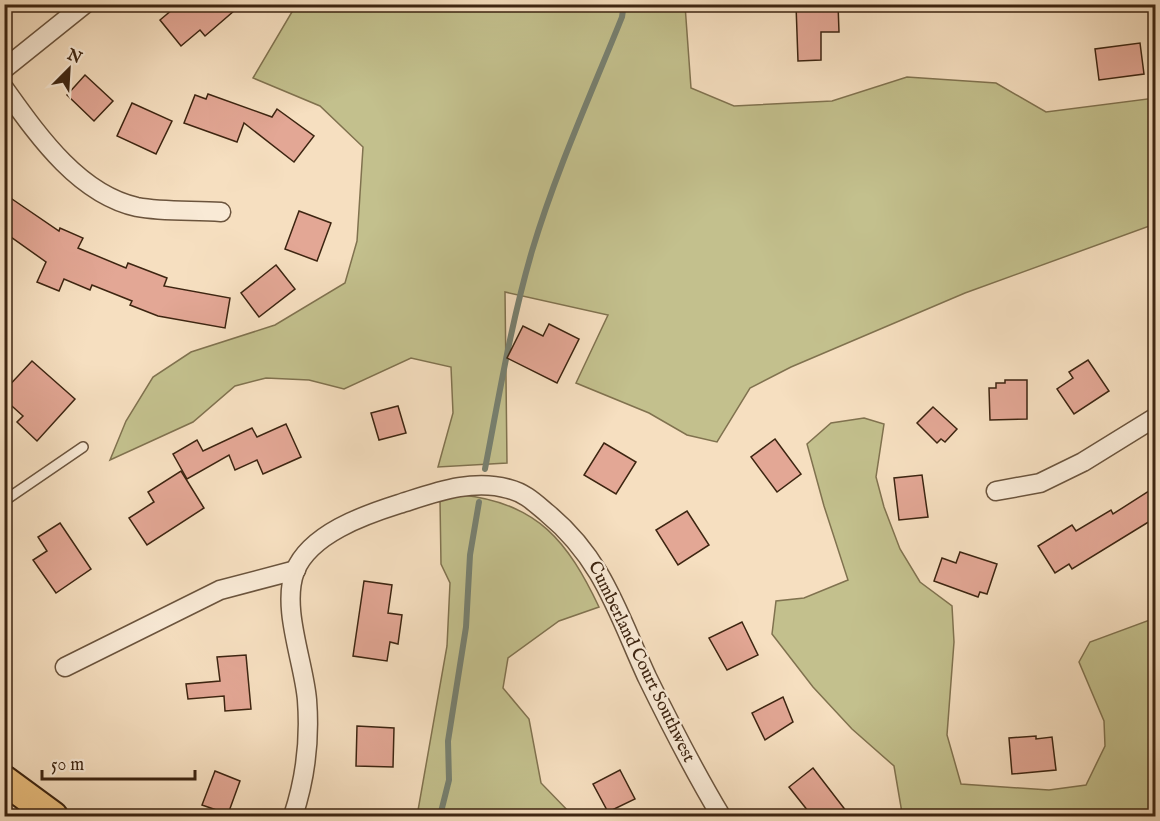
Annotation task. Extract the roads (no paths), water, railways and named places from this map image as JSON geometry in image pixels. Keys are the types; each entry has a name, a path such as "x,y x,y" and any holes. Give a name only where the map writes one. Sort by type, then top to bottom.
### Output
{"highway":[{"path":"4,780 53,816"}],"street":[{"path":"4,69 85,4"},
{"path":"4,88 34,130 78,175 104,195 137,207 221,212"},
{"path":"996,491 1040,483 1083,462 1155,417"},
{"name":"Cumberland Court Southwest","path":"296,570 307,552 328,536 385,508 452,487 479,485 508,488 528,496 570,531 589,555 612,594 647,677 694,770 721,816"},
{"path":"65,667 220,590 296,570 291,590 307,700 307,754 293,816"}],"lane":[{"path":"4,501 83,447"}],"waterway":[{"path":"485,469 500,387 532,251 563,162 622,17 624,4"},
{"path":"440,816 449,780 448,741 466,627 470,555 479,502"}]}
